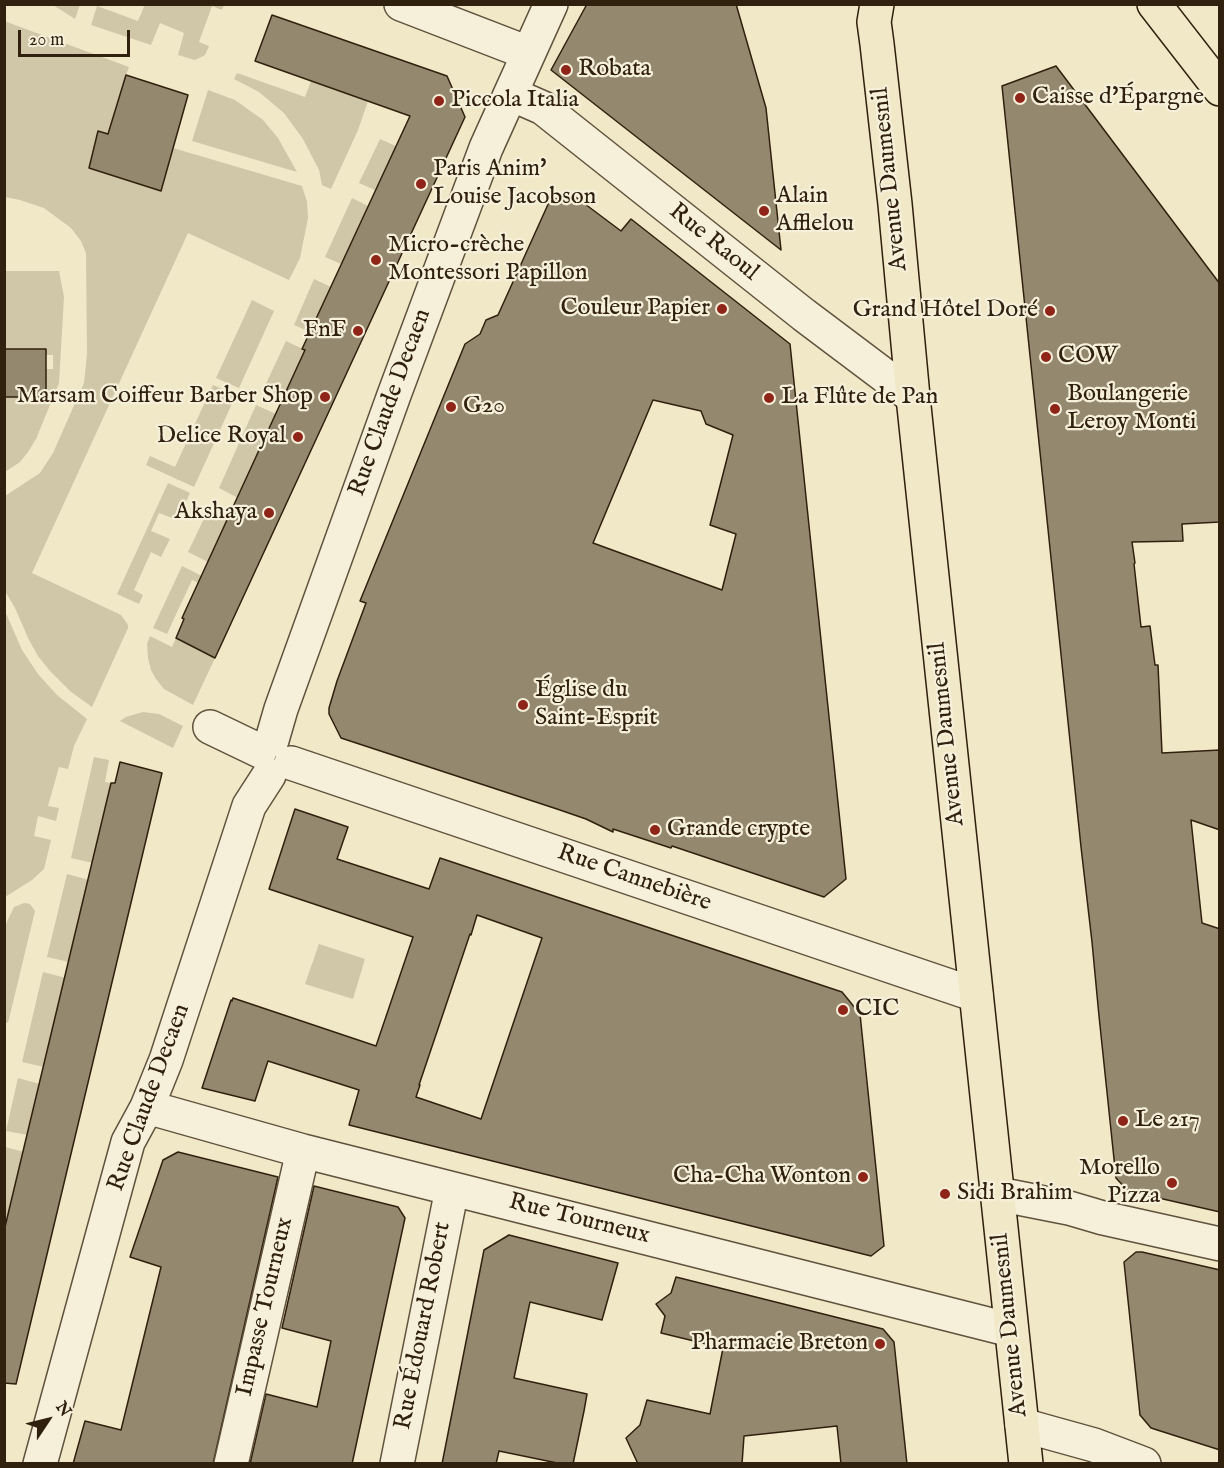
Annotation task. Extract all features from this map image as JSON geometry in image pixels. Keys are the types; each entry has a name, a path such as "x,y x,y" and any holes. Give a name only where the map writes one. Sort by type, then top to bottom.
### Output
{"main road":[{"name":"Avenue Daumesnil","path":"877,4 874,22 895,204 913,397 1026,1464"},
{"path":"1154,4 1220,89"}],"street":[{"path":"401,4 528,53"},
{"name":"Rue Claude Decaen","path":"40,1464 128,1142 147,1107 166,1060 249,806 273,757 281,709 394,395 486,148 551,4"},
{"name":"Rue Raoul","path":"511,94 543,108 804,315 913,397"},
{"name":"Rue Cannebière","path":"210,727 273,757 976,995"},
{"name":"Rue Tourneux","path":"147,1107 303,1151 1011,1330"},
{"name":"Impasse Tourneux","path":"231,1464 303,1151"},
{"name":"Rue Édouard Robert","path":"397,1464 452,1189"},
{"path":"998,1194 1069,1208 1103,1218 1220,1244"},
{"path":"1022,1425 1094,1445 1144,1464"}],"shaded area":[{"path":"145,4 224,5 222,10 212,6 199,42 209,46 205,55 195,60 178,55 184,33 160,23 151,45 91,25 97,6 138,21"},
{"path":"53,5 80,5 75,19"},
{"path":"4,21 129,67 126,75 125,139 98,131 89,168 161,191 173,148 302,186 307,202 308,218 300,258 289,280 188,233 32,573 121,615 128,625 92,707 70,691 38,656 5,591 5,496 40,473 53,453 84,383 87,354 86,253 81,241 71,228 44,208 5,197"},
{"path":"237,73 305,97 311,81 368,101 358,130 331,189 322,185 319,170 303,139 284,113 259,92 234,79"},
{"path":"208,90 235,100 263,120 278,138 297,172 192,141"},
{"path":"380,139 396,146 375,190 359,183"},
{"path":"352,198 368,206 341,264 325,257"},
{"path":"5,271 59,271 64,297 59,383 36,439 20,462 5,472 5,397 46,397 46,369 53,369 53,355 46,355 46,349 5,349"},
{"path":"314,279 331,287 310,332 294,325"},
{"path":"252,300 274,311 239,388 216,378"},
{"path":"286,341 305,350 283,399 263,390"},
{"path":"213,385 236,395 194,487 146,465 150,456 175,467"},
{"path":"256,405 276,414 238,498 219,488"},
{"path":"168,483 190,493 177,520 159,513 151,531 170,539 161,557 151,552 134,590 143,595 139,604 117,594"},
{"path":"211,504 230,513 208,562 188,552"},
{"path":"182,566 202,576 199,583 192,580 167,634 153,628"},
{"path":"5,611 22,650 38,674 57,695 87,719 74,746 68,769 59,767 48,806 59,808 56,821 38,816 34,836 51,840 44,869 32,880 5,897"},
{"path":"150,636 172,647 176,638 215,658 193,705 164,689 156,679 148,658 147,644"},
{"path":"143,712 159,714 183,726 173,748 120,721"},
{"path":"94,757 109,760 105,782 111,783 93,863 71,858"},
{"path":"67,874 89,880 69,962 47,957"},
{"path":"24,903 30,904 35,911 8,1023 4,1022 5,926 14,907"},
{"path":"319,944 365,959 353,999 305,984"},
{"path":"43,972 66,978 44,1067 22,1062"},
{"path":"18,1078 40,1084 28,1135 6,1131"},
{"path":"5,1147 24,1152 5,1231"}],"building":[{"path":"587,4 736,4 766,108 781,250 551,70"},
{"path":"272,15 447,76 465,117 215,658 176,638 184,619 182,618 305,350 302,349 410,116 255,61"},
{"path":"1056,66 1220,284 1220,522 1182,524 1183,541 1132,542 1141,627 1150,626 1155,665 1158,665 1162,753 1220,750 1220,830 1191,820 1202,923 1220,929 1220,1212 1128,1191 1116,1178 1002,86"},
{"path":"126,75 188,95 161,191 89,168 98,131 108,134"},
{"path":"573,195 621,231 631,219 790,344 846,879 824,897 672,846 671,848 613,829 613,832 586,819 341,738 329,714 337,681 366,603 360,601 465,344 480,334 486,320 498,315 550,200","holes":["653,400 701,411 706,424 733,435 710,525 736,534 722,590 593,543"]},
{"path":"4,349 46,349 46,397 4,397"},
{"path":"120,762 162,773 16,1384 4,1383 4,1231 111,783 115,783"},
{"path":"295,809 348,827 337,859 429,889 440,858 842,992 860,1014 884,1246 871,1256 349,1125 359,1090 268,1061 255,1101 202,1088 233,998 376,1046 413,937 269,889","holes":["477,915 542,938 481,1119 416,1097"]},
{"path":"178,1152 278,1177 213,1464 73,1464 85,1421 121,1430 161,1267 130,1257 163,1160"},
{"path":"314,1186 398,1207 405,1218 352,1464 250,1464 266,1394 317,1407 331,1341 282,1328"},
{"path":"509,1235 618,1263 602,1320 530,1302 514,1378 587,1394 573,1464 562,1464 499,1451 496,1464 442,1464 484,1250"},
{"path":"1136,1252 1220,1270 1220,1450 1151,1428 1140,1415 1124,1262"},
{"path":"676,1277 883,1329 894,1342 907,1464 841,1464 837,1426 744,1436 742,1464 638,1464 626,1438 640,1425 647,1400 710,1414 723,1348 661,1333 665,1316 656,1304 671,1293"}],"place":[{"name":"Robata","path":"566,70"},
{"name":"Caisse d'Épargne","path":"1020,98"},
{"name":"Piccola Italia","path":"439,101"},
{"name":"Paris Anim' Louise Jacobson","path":"421,184"},
{"name":"Alain Afflelou","path":"764,211"},
{"name":"Micro-crèche Montessori Papillon","path":"376,260"},
{"name":"Couleur Papier","path":"722,309"},
{"name":"Grand Hôtel Doré","path":"1050,311"},
{"name":"FnF","path":"358,331"},
{"name":"COW","path":"1046,357"},
{"name":"Marsam Coiffeur Barber Shop","path":"325,397"},
{"name":"La Flûte de Pan","path":"769,398"},
{"name":"G20","path":"451,407"},
{"name":"Boulangerie Leroy Monti","path":"1055,409"},
{"name":"Delice Royal","path":"298,437"},
{"name":"Akshaya","path":"269,513"},
{"name":"Église du Saint-Esprit","path":"523,705"},
{"name":"Grande crypte","path":"655,830"},
{"name":"CIC","path":"843,1010"},
{"name":"Le 217","path":"1123,1121"},
{"name":"Cha-Cha Wonton","path":"863,1177"},
{"name":"Morello Pizza","path":"1172,1183"},
{"name":"Sidi Brahim","path":"945,1194"},
{"name":"Pharmacie Breton","path":"880,1344"}]}
